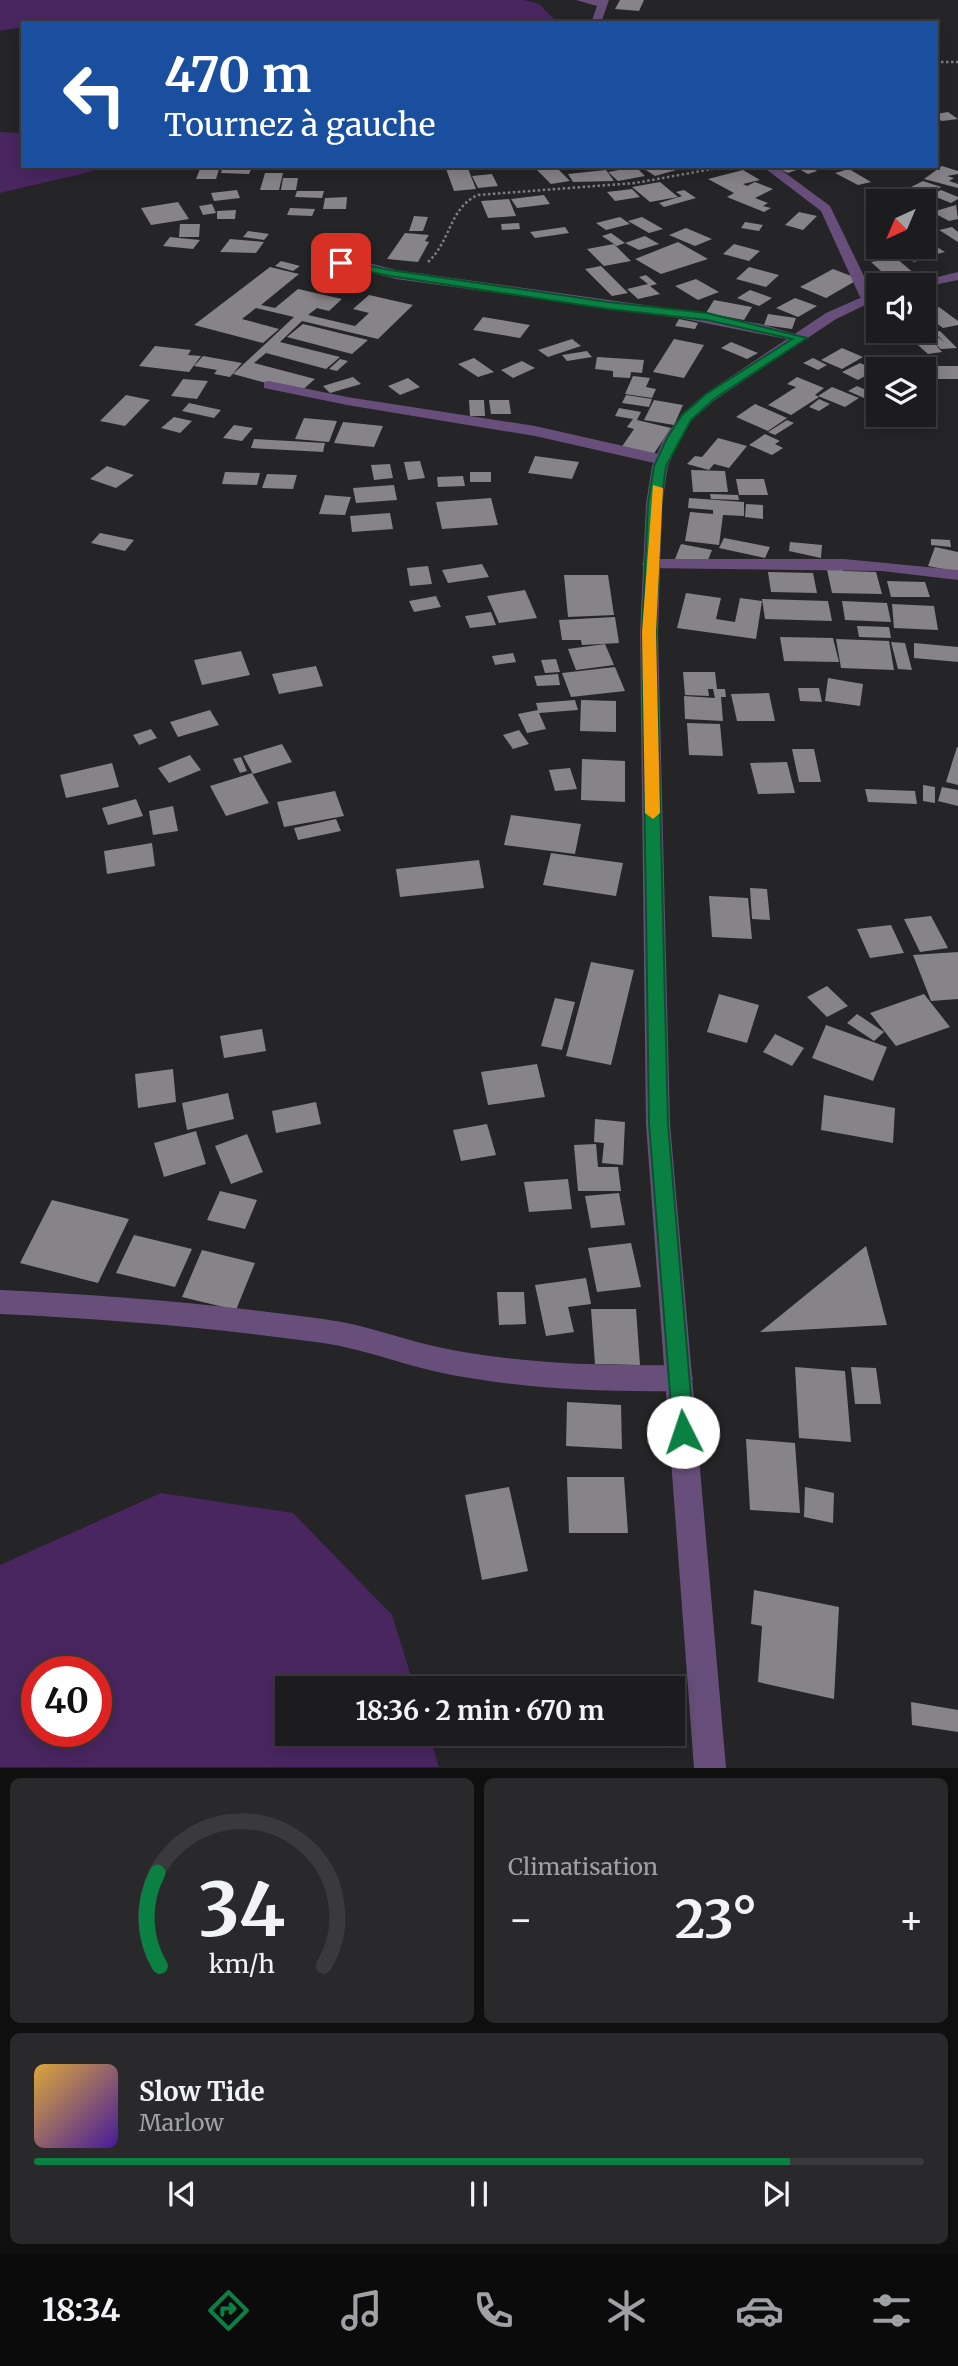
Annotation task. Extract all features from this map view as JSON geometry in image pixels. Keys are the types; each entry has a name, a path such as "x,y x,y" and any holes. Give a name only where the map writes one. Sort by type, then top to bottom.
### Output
{"street":[{"path":"582,0 603,2 597,21"},
{"path":"771,168 826,209 866,283"},
{"path":"319,254 341,263 409,276 707,316 801,338"},
{"path":"936,280 958,276"},
{"path":"710,1768 659,1124 649,645 654,504 663,460 687,417 710,397 831,316 866,299"},
{"path":"269,385 347,401 536,431 663,460"},
{"path":"651,564 715,567 858,563 958,575"},
{"path":"0,1302 110,1307 326,1331 449,1362 530,1375 592,1379 679,1378"}],"path":[{"path":"938,62 958,62"},
{"path":"409,276 414,277 448,238 455,211 464,200 478,195 656,183 720,168"}],"shaded area":[{"path":"0,0 524,0 539,4 555,20 114,19 21,21 21,27 0,31"},
{"path":"0,132 21,133 21,168 97,168 89,172 0,193"},
{"path":"161,1493 293,1513 392,1615 411,1676 275,1676 275,1746 433,1746 439,1767 0,1767 0,1565"}],"building":[{"path":"620,0 644,0 639,11 615,9"},
{"path":"948,112 958,119 942,121 938,119 938,114"},
{"path":"942,166 958,171 958,174 947,176 954,178 949,181 958,184 958,188 924,179"},
{"path":"222,168 252,168 249,174 221,173"},
{"path":"446,168 468,168 476,189 454,191"},
{"path":"535,168 557,168 570,181 551,184"},
{"path":"637,168 645,176 618,181 608,172"},
{"path":"643,168 683,168 655,176"},
{"path":"778,168 811,168 817,171 808,174 799,169 788,173"},
{"path":"200,169 219,169 216,179 196,179"},
{"path":"849,169 871,182 858,185 835,173"},
{"path":"606,170 614,181 573,182 568,174"},
{"path":"743,170 760,180 743,184 747,186 755,182 773,189 755,198 768,203 763,206 771,208 764,212 727,197 734,193 708,179"},
{"path":"265,173 283,173 279,190 260,190"},
{"path":"492,174 498,186 478,188 472,176"},
{"path":"283,178 298,178 296,190 281,190"},
{"path":"923,181 941,187 936,190 909,188"},
{"path":"660,182 678,197 650,202 632,187"},
{"path":"632,189 640,197 615,201 607,192"},
{"path":"237,190 240,198 214,201 211,193"},
{"path":"684,190 696,198 664,207 659,203 682,196 676,192"},
{"path":"941,190 958,199 951,203 936,197 936,192"},
{"path":"297,191 324,191 322,198 295,197"},
{"path":"544,195 550,204 517,208 511,199"},
{"path":"347,197 346,209 323,209 325,198"},
{"path":"509,199 516,216 488,218 481,201"},
{"path":"178,202 189,219 151,225 141,208"},
{"path":"212,204 216,213 203,215 199,206"},
{"path":"956,205 958,219 949,221 936,214 936,211"},
{"path":"290,208 315,209 312,216 287,215"},
{"path":"236,210 235,219 217,219 217,211"},
{"path":"799,212 817,216 803,230 785,225"},
{"path":"414,216 428,217 423,231 409,231"},
{"path":"620,217 630,224 606,230 596,223"},
{"path":"642,217 663,229 649,233 628,221"},
{"path":"745,222 763,225 759,231 741,228"},
{"path":"519,223 520,229 502,230 501,224"},
{"path":"180,224 200,224 199,237 179,237"},
{"path":"565,227 569,233 535,238 530,232"},
{"path":"952,227 958,232 958,242 939,230"},
{"path":"686,228 712,239 695,246 669,235"},
{"path":"248,231 269,234 264,240 243,237"},
{"path":"405,233 429,235 425,241 429,242 418,262 387,259"},
{"path":"611,233 625,243 617,246 602,236"},
{"path":"645,236 659,244 639,250 625,243"},
{"path":"170,237 200,240 193,249 163,246"},
{"path":"230,239 264,242 256,253 220,252"},
{"path":"678,242 708,259 661,274 635,259"},
{"path":"614,244 631,261 604,266 587,249"},
{"path":"734,244 760,251 749,261 723,254"},
{"path":"936,246 945,252 937,254"},
{"path":"897,259 914,273 883,273 871,262"},
{"path":"281,261 300,266 293,271 275,266"},
{"path":"601,266 628,293 612,296 585,269"},
{"path":"270,267 299,274 261,305 275,308 298,289 342,299 329,311 317,308 308,315 355,326 369,313 353,309 369,295 413,305 378,339 302,321 280,342 340,357 326,369 266,353 254,363 315,379 300,392 233,374 294,317 256,308 242,319 279,329 263,343 194,325"},
{"path":"749,267 779,275 766,287 736,279"},
{"path":"833,269 859,279 826,298 800,287"},
{"path":"646,275 657,284 650,286 660,294 638,299 627,289 648,284 639,277"},
{"path":"696,279 719,292 698,300 675,286"},
{"path":"750,290 772,298 759,306 737,298"},
{"path":"795,298 817,306 798,317 776,308"},
{"path":"714,300 752,307 744,320 706,313"},
{"path":"939,307 958,321 958,325 943,328 936,323 936,308"},
{"path":"768,314 796,318 792,329 764,325"},
{"path":"483,317 530,325 520,338 473,330"},
{"path":"679,319 698,323 695,329 675,326"},
{"path":"303,324 368,340 352,354 287,337"},
{"path":"940,331 957,348 941,349 935,344 942,352 928,354 916,343 936,343 936,336 945,343 936,332"},
{"path":"572,339 581,346 548,357 538,350"},
{"path":"674,339 704,345 684,378 653,372"},
{"path":"731,342 758,353 747,359 721,348"},
{"path":"155,346 191,350 188,355 201,356 189,372 139,366"},
{"path":"842,348 863,357 842,369 821,360"},
{"path":"587,351 592,357 567,361 562,355"},
{"path":"203,356 242,363 230,377 214,374 217,370 194,366"},
{"path":"597,357 644,360 642,373 631,372 630,378 613,377 613,371 595,369"},
{"path":"474,358 494,372 478,377 458,364"},
{"path":"813,358 827,365 818,370 803,363"},
{"path":"340,359 348,361 337,371 329,369"},
{"path":"522,361 535,368 513,378 501,370"},
{"path":"860,363 866,366 866,376 858,380 842,372"},
{"path":"936,366 958,366 958,379 936,379"},
{"path":"633,376 650,378 646,387 656,389 652,398 625,394"},
{"path":"353,377 361,384 330,393 323,386"},
{"path":"797,377 824,388 815,395 819,397 791,415 768,405 796,387 787,384"},
{"path":"408,378 420,387 400,395 388,386"},
{"path":"183,379 208,381 197,399 171,396"},
{"path":"857,386 866,390 866,397 864,398 848,391"},
{"path":"832,387 859,398 845,407 818,396"},
{"path":"126,395 150,400 125,426 100,421"},
{"path":"626,395 652,399 649,407 622,403"},
{"path":"819,399 830,404 819,411 809,407"},
{"path":"469,400 484,400 485,416 470,416"},
{"path":"489,400 509,400 511,414 491,414"},
{"path":"654,400 683,405 674,425 644,420"},
{"path":"189,403 221,410 214,418 182,411"},
{"path":"755,404 787,418 768,431 736,417"},
{"path":"619,408 641,412 637,420 671,428 653,455 621,448 634,429 627,427 633,419 615,416"},
{"path":"174,417 192,421 180,433 161,428"},
{"path":"304,418 337,421 329,442 295,439"},
{"path":"787,420 794,423 775,435 768,432"},
{"path":"343,422 383,426 374,447 334,443"},
{"path":"234,425 253,428 242,441 223,438"},
{"path":"765,434 780,441 775,444 783,448 772,455 749,445"},
{"path":"718,438 747,446 729,468 714,464 709,470 687,464 695,456 702,457"},
{"path":"254,439 325,443 323,452 251,448"},
{"path":"535,456 579,462 572,479 528,473"},
{"path":"420,461 425,478 408,480 404,462"},
{"path":"390,464 393,478 374,480 371,465"},
{"path":"107,466 134,475 116,488 90,479"},
{"path":"691,470 725,471 728,492 693,492"},
{"path":"225,472 260,473 257,485 222,484"},
{"path":"470,472 491,472 491,482 470,482"},
{"path":"267,474 297,475 293,489 262,488"},
{"path":"463,476 465,486 438,487 437,477"},
{"path":"736,479 764,479 768,495 739,495"},
{"path":"394,485 397,500 356,503 353,488"},
{"path":"710,494 738,495 739,500 711,499"},
{"path":"325,495 351,497 345,515 319,514"},
{"path":"491,498 498,525 442,529 436,502"},
{"path":"689,498 744,502 744,516 723,515 719,545 685,541 690,512 713,514 713,510 688,508"},
{"path":"746,504 763,505 763,519 745,517"},
{"path":"390,513 393,529 352,532 350,516"},
{"path":"100,533 134,540 125,551 91,543"},
{"path":"724,538 770,547 765,558 719,548"},
{"path":"931,539 950,540 951,547 931,545"},
{"path":"790,542 822,545 821,558 789,551"},
{"path":"681,544 712,550 706,565 675,559"},
{"path":"935,547 958,552 958,572 928,566"},
{"path":"482,564 489,577 448,583 442,570"},
{"path":"826,565 842,565 843,571 876,572 882,594 832,593"},
{"path":"428,566 432,584 410,586 407,568"},
{"path":"768,572 813,573 817,593 771,592"},
{"path":"564,575 608,575 614,615 568,617"},
{"path":"887,581 925,582 930,597 891,597"},
{"path":"525,590 537,618 499,623 487,596"},
{"path":"686,593 721,598 716,619 735,622 740,598 762,601 756,639 677,628"},
{"path":"436,596 441,607 414,612 409,601"},
{"path":"762,599 828,601 832,621 765,619"},
{"path":"842,601 887,603 891,622 845,620"},
{"path":"892,604 934,606 938,630 894,628"},
{"path":"491,612 496,625 470,628 465,616"},
{"path":"615,617 619,643 582,645 581,640 562,640 559,620"},
{"path":"857,626 889,627 891,638 859,637"},
{"path":"780,637 833,638 839,662 784,661"},
{"path":"836,639 889,641 894,670 841,668"},
{"path":"891,642 905,643 912,670 898,669"},
{"path":"914,643 958,647 958,662 914,658"},
{"path":"605,644 614,665 576,670 568,649"},
{"path":"241,651 250,675 202,685 194,660"},
{"path":"513,653 516,662 495,665 492,656"},
{"path":"556,659 560,672 545,673 541,660"},
{"path":"316,666 323,686 279,694 272,674"},
{"path":"615,667 625,691 571,697 562,673"},
{"path":"683,672 715,672 717,689 725,689 726,697 721,697 723,721 685,719 684,696 715,698 713,689 708,689 709,696 685,695"},
{"path":"558,674 560,685 537,686 534,676"},
{"path":"828,678 863,684 860,706 825,701"},
{"path":"798,688 819,688 822,702 800,701"},
{"path":"769,693 775,721 737,721 731,694"},
{"path":"575,700 578,710 539,713 546,729 527,733 518,714 538,710 536,703"},
{"path":"581,700 616,701 616,732 580,731"},
{"path":"210,710 219,725 178,737 170,722"},
{"path":"687,723 720,724 723,756 689,755"},
{"path":"151,729 157,738 139,745 133,735"},
{"path":"519,730 529,744 513,749 503,735"},
{"path":"282,744 292,762 253,774 243,756"},
{"path":"958,747 958,785 946,782"},
{"path":"792,749 814,749 821,782 799,782"},
{"path":"190,755 201,770 169,783 158,768"},
{"path":"241,757 247,771 240,773 233,759"},
{"path":"582,759 625,761 625,802 581,800"},
{"path":"787,762 795,793 758,794 750,763"},
{"path":"112,763 119,787 66,798 60,775"},
{"path":"570,768 577,789 555,791 549,770"},
{"path":"252,773 269,803 226,816 210,786"},
{"path":"923,785 935,787 935,803 923,801"},
{"path":"942,787 958,790 958,806 938,801"},
{"path":"865,789 915,791 917,804 868,802"},
{"path":"335,791 344,816 284,827 277,802"},
{"path":"136,799 143,816 108,825 102,808"},
{"path":"173,806 178,831 153,835 149,811"},
{"path":"511,815 581,824 575,854 504,845"},
{"path":"336,819 341,831 298,840 294,828"},
{"path":"152,843 155,866 107,874 104,851"},
{"path":"551,853 623,863 616,896 543,885"},
{"path":"479,860 484,888 400,897 396,869"},
{"path":"750,888 767,889 770,920 752,919"},
{"path":"709,896 748,898 752,939 712,937"},
{"path":"931,916 948,948 920,952 904,919"},
{"path":"891,925 904,953 870,958 857,929"},
{"path":"958,952 958,999 931,1001 913,955"},
{"path":"591,962 634,970 611,1065 566,1056"},
{"path":"827,986 848,1006 827,1017 807,997"},
{"path":"719,994 759,1005 747,1043 707,1032"},
{"path":"924,994 950,1027 896,1046 870,1013"},
{"path":"555,998 575,1002 562,1050 541,1046"},
{"path":"857,1014 884,1032 874,1041 847,1023"},
{"path":"826,1025 887,1047 873,1081 812,1058"},
{"path":"262,1029 266,1051 224,1058 220,1036"},
{"path":"775,1034 804,1048 792,1066 763,1052"},
{"path":"537,1064 545,1097 488,1105 481,1072"},
{"path":"173,1069 176,1102 138,1108 135,1074"},
{"path":"228,1093 234,1119 187,1130 182,1103"},
{"path":"824,1095 895,1108 893,1143 821,1130"},
{"path":"316,1102 321,1124 276,1133 272,1111"},
{"path":"595,1119 625,1122 623,1165 602,1163 604,1143 594,1142"},
{"path":"487,1124 496,1155 461,1161 453,1130"},
{"path":"196,1131 206,1164 164,1177 154,1143"},
{"path":"247,1134 263,1172 231,1184 215,1146"},
{"path":"596,1144 598,1167 618,1167 621,1191 578,1191 574,1145"},
{"path":"568,1179 572,1209 529,1212 524,1182"},
{"path":"220,1191 257,1200 245,1229 207,1220"},
{"path":"619,1193 625,1225 591,1228 585,1196"},
{"path":"52,1200 129,1219 98,1283 20,1263"},
{"path":"134,1235 192,1249 175,1287 116,1273"},
{"path":"631,1243 641,1287 597,1292 588,1248"},
{"path":"866,1246 887,1325 760,1332"},
{"path":"202,1250 255,1263 236,1310 182,1297"},
{"path":"586,1278 591,1304 568,1307 574,1332 546,1336 535,1285"},
{"path":"497,1292 524,1292 526,1324 499,1325"},
{"path":"591,1309 636,1309 640,1365 595,1364"},
{"path":"795,1367 845,1371 851,1442 799,1438"},
{"path":"851,1367 876,1368 881,1404 855,1404"},
{"path":"567,1402 621,1405 622,1449 566,1446"},
{"path":"746,1439 795,1443 800,1513 750,1510"},
{"path":"567,1477 624,1477 628,1533 569,1533"},
{"path":"509,1487 528,1571 482,1580 465,1495"},
{"path":"805,1487 834,1493 833,1523 804,1517"},
{"path":"754,1590 839,1607 834,1699 758,1682 762,1626 751,1624"},
{"path":"911,1702 958,1710 958,1732 912,1725"}],"slow traffic":[{"path":"653,813 649,632 654,504 657,488"}],"route":[{"path":"341,263 608,306 707,316 801,338 710,397 687,417 673,438 660,466 654,504 649,632 659,1124 683,1432"}]}
